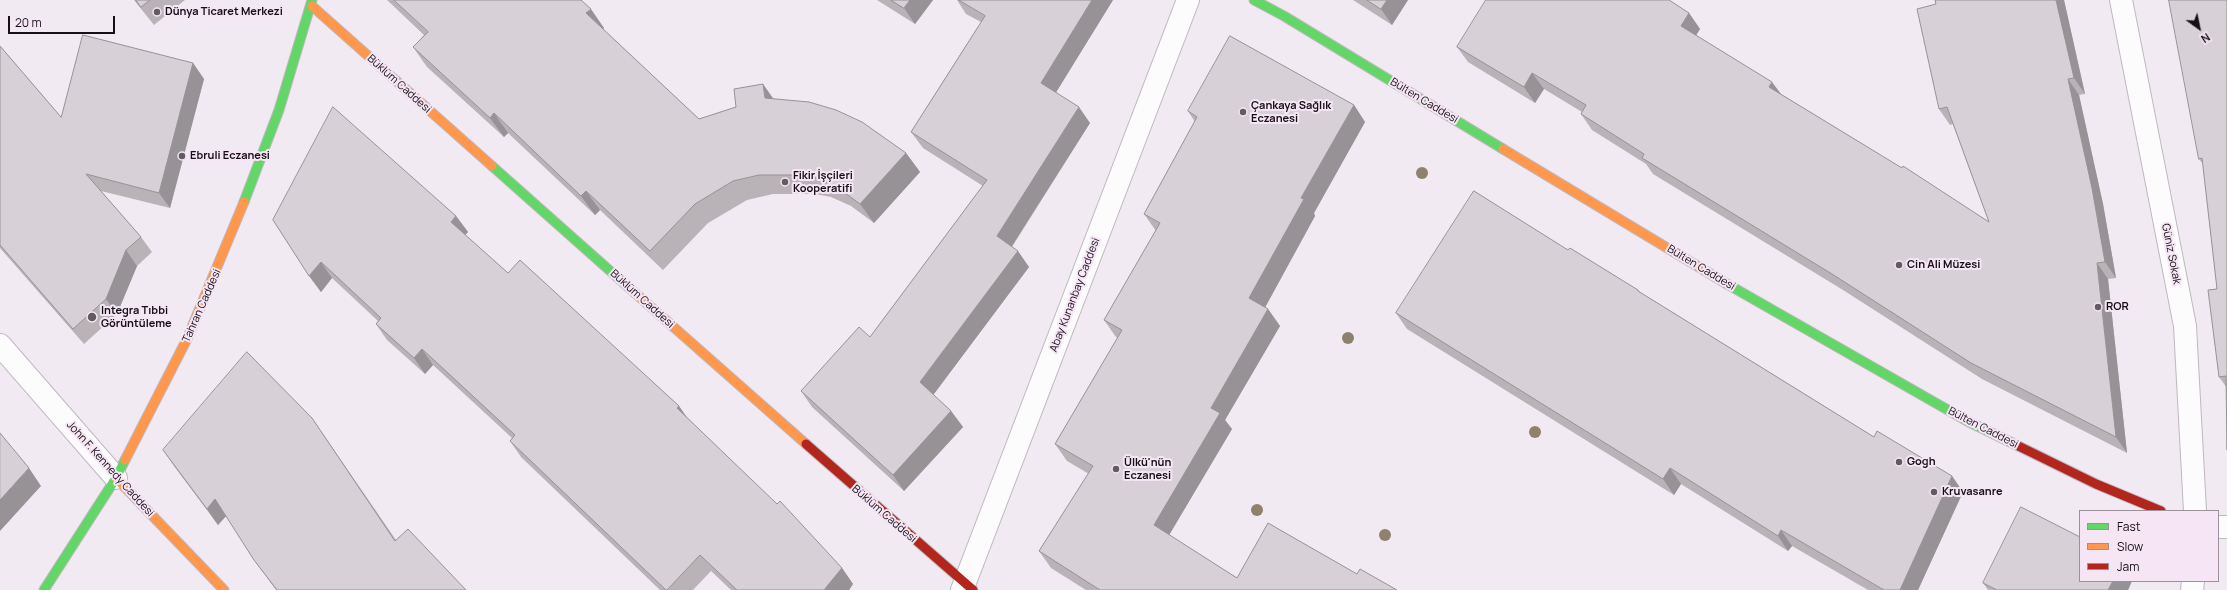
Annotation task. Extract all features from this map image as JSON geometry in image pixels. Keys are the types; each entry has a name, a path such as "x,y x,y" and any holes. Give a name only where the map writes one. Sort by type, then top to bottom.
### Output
{"street":[{"name":"Abay Kunanbay Caddesi","path":"967,588 1188,0"},
{"name":"Bülten Caddesi","path":"1254,0 1284,16 1740,292 1916,393 1969,422 2096,484 2159,510"},
{"name":"Güniz Sokak","path":"2121,0 2185,326 2195,510"},
{"name":"Büklüm Caddesi","path":"312,3 967,588"},
{"name":"Tahran Caddesi","path":"44,590 116,478 187,339 231,238 279,110 312,3"},
{"name":"John F. Kennedy Caddesi","path":"0,345 116,478 224,590"}],"building":[{"path":"136,0 150,0 141,7"},
{"path":"394,0 581,0 591,9 586,13 699,119 736,107 734,89 763,84 765,98 809,102 836,110 862,122 906,153 860,204 837,187 817,178 802,175 759,175 733,181 695,204 650,251 586,191 581,196 494,113 490,118 413,47 428,32"},
{"path":"891,0 910,0 904,8"},
{"path":"959,0 1092,0 1041,83 1079,107 997,236 1018,251 920,382 951,411 893,475 801,391 859,327 870,337 987,180 911,132 985,16"},
{"path":"1367,0 1387,0 1381,9"},
{"path":"1486,0 1669,0 1689,13 1681,26 1772,82 1769,87 1902,168 1903,166 1989,222 1947,107 1939,109 1917,9 1936,4 1935,0 2056,0 2074,78 2068,79 2092,188 2105,262 2097,263 2116,437 1971,363 1832,274 1642,158 1644,154 1581,114 1586,105 1532,73 1524,87 1457,47"},
{"path":"2169,0 2227,0 2227,450 2226,376 2219,377 2208,290 2217,289 2202,158 2199,159"},
{"path":"83,35 193,63 159,193 86,174 141,237 126,250 106,299 73,329 0,245 0,46 61,117"},
{"path":"1230,36 1354,105 1301,198 1304,199 1249,298 1268,309 1211,408 1220,413 1154,525 1237,578 1268,523 1357,574 1360,569 1397,590 1100,590 1039,551 1093,466 1055,444 1122,330 1104,320 1160,223 1144,214 1197,117 1188,111"},
{"path":"333,107 456,216 451,222 508,273 520,260 679,406 677,408 777,504 780,501 842,568 824,590 737,590 700,555 666,590 510,441 515,435 422,349 414,358 376,324 381,318 321,262 309,276 273,220"},
{"path":"1474,191 1568,250 1570,248 1874,437 1877,431 1952,476 1900,590 1884,590 1781,530 1778,536 1670,468 1663,479 1396,313"},
{"path":"247,352 312,418 395,541 408,529 466,590 277,590 254,560 215,499 207,509 163,450"},
{"path":"0,433 29,468 0,500"},
{"path":"2021,507 2079,536 2079,582 2112,582 2108,590 1997,590 1983,583"}],"traffic: fast":[{"path":"244,202 279,110 312,0"},
{"path":"1254,0 1284,16 1503,149"},
{"path":"492,166 635,293"},
{"path":"1727,284 1969,422 2000,437"},
{"path":"44,590 116,478 125,460"}],"traffic: slow":[{"path":"312,6 492,166"},
{"path":"1503,149 1727,284"},
{"path":"125,460 187,339 244,202"},
{"path":"635,293 806,444"},
{"path":"116,478 224,590"}],"traffic: jam":[{"path":"2000,437 2096,484 2159,510"},
{"path":"806,444 973,590"}],"place":[{"name":"Dünya Ticaret Merkezi","path":"157,12"},
{"name":"Çankaya Sağlık Eczanesi","path":"1243,112"},
{"name":"Ebruli Eczanesi","path":"182,156"},
{"name":"Fikir İşçileri Kooperatifi","path":"785,182"},
{"name":"Cin Ali Müzesi","path":"1899,265"},
{"name":"ROR","path":"2098,307"},
{"name":"Integra Tıbbi Görüntüleme","path":"92,317"},
{"name":"Gogh","path":"1899,462"},
{"name":"Ülkü'nün Eczanesi","path":"1116,469"},
{"name":"Kruvasanre","path":"1934,492"}]}
